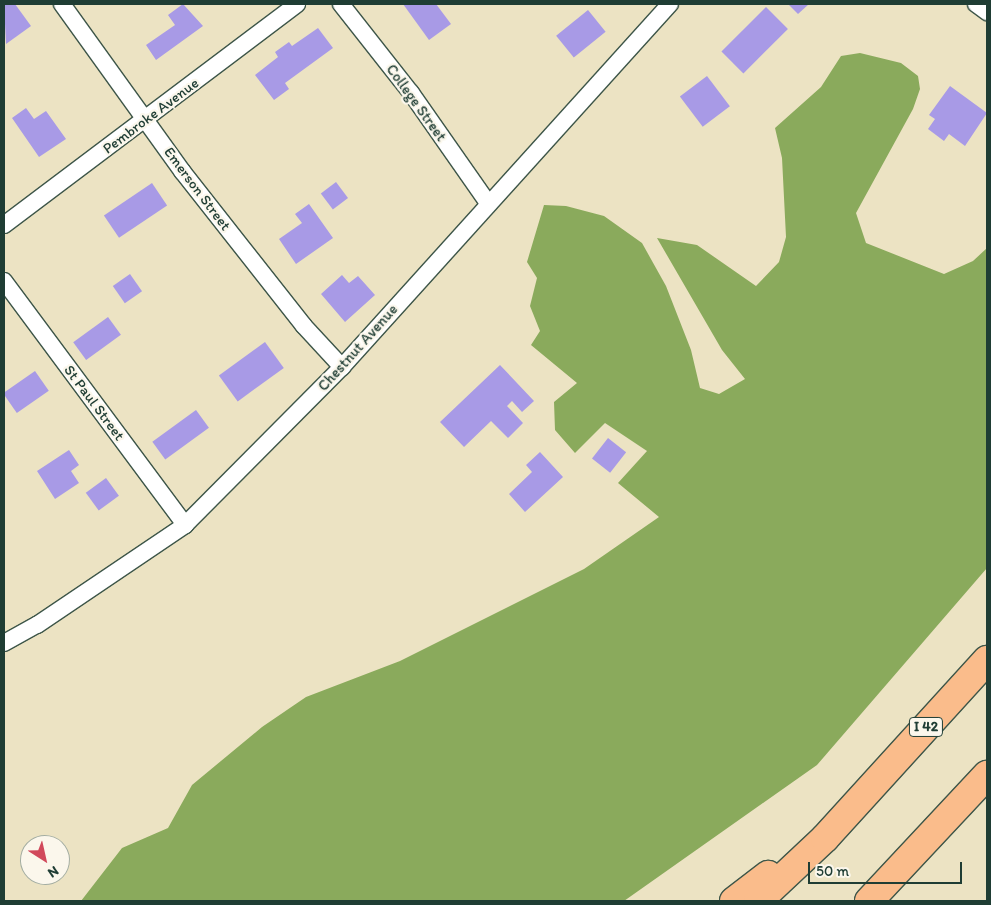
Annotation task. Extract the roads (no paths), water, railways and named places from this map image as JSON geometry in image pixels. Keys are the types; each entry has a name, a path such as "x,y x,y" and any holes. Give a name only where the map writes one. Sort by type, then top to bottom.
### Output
{"highway":[{"name":"I 42","path":"758,901 825,838 987,660"},
{"path":"869,901 987,775"},
{"path":"734,901 865,794"}],"street":[{"name":"Emerson Street","path":"62,4 145,120 304,326 342,367"},
{"name":"Pembroke Avenue","path":"4,225 296,4"},
{"name":"College Street","path":"341,4 411,93 488,203"},
{"name":"Chestnut Avenue","path":"4,643 37,625 185,525 342,367 488,203 670,4"},
{"path":"976,4 987,12"},
{"name":"St Paul Street","path":"4,281 185,525"}]}
